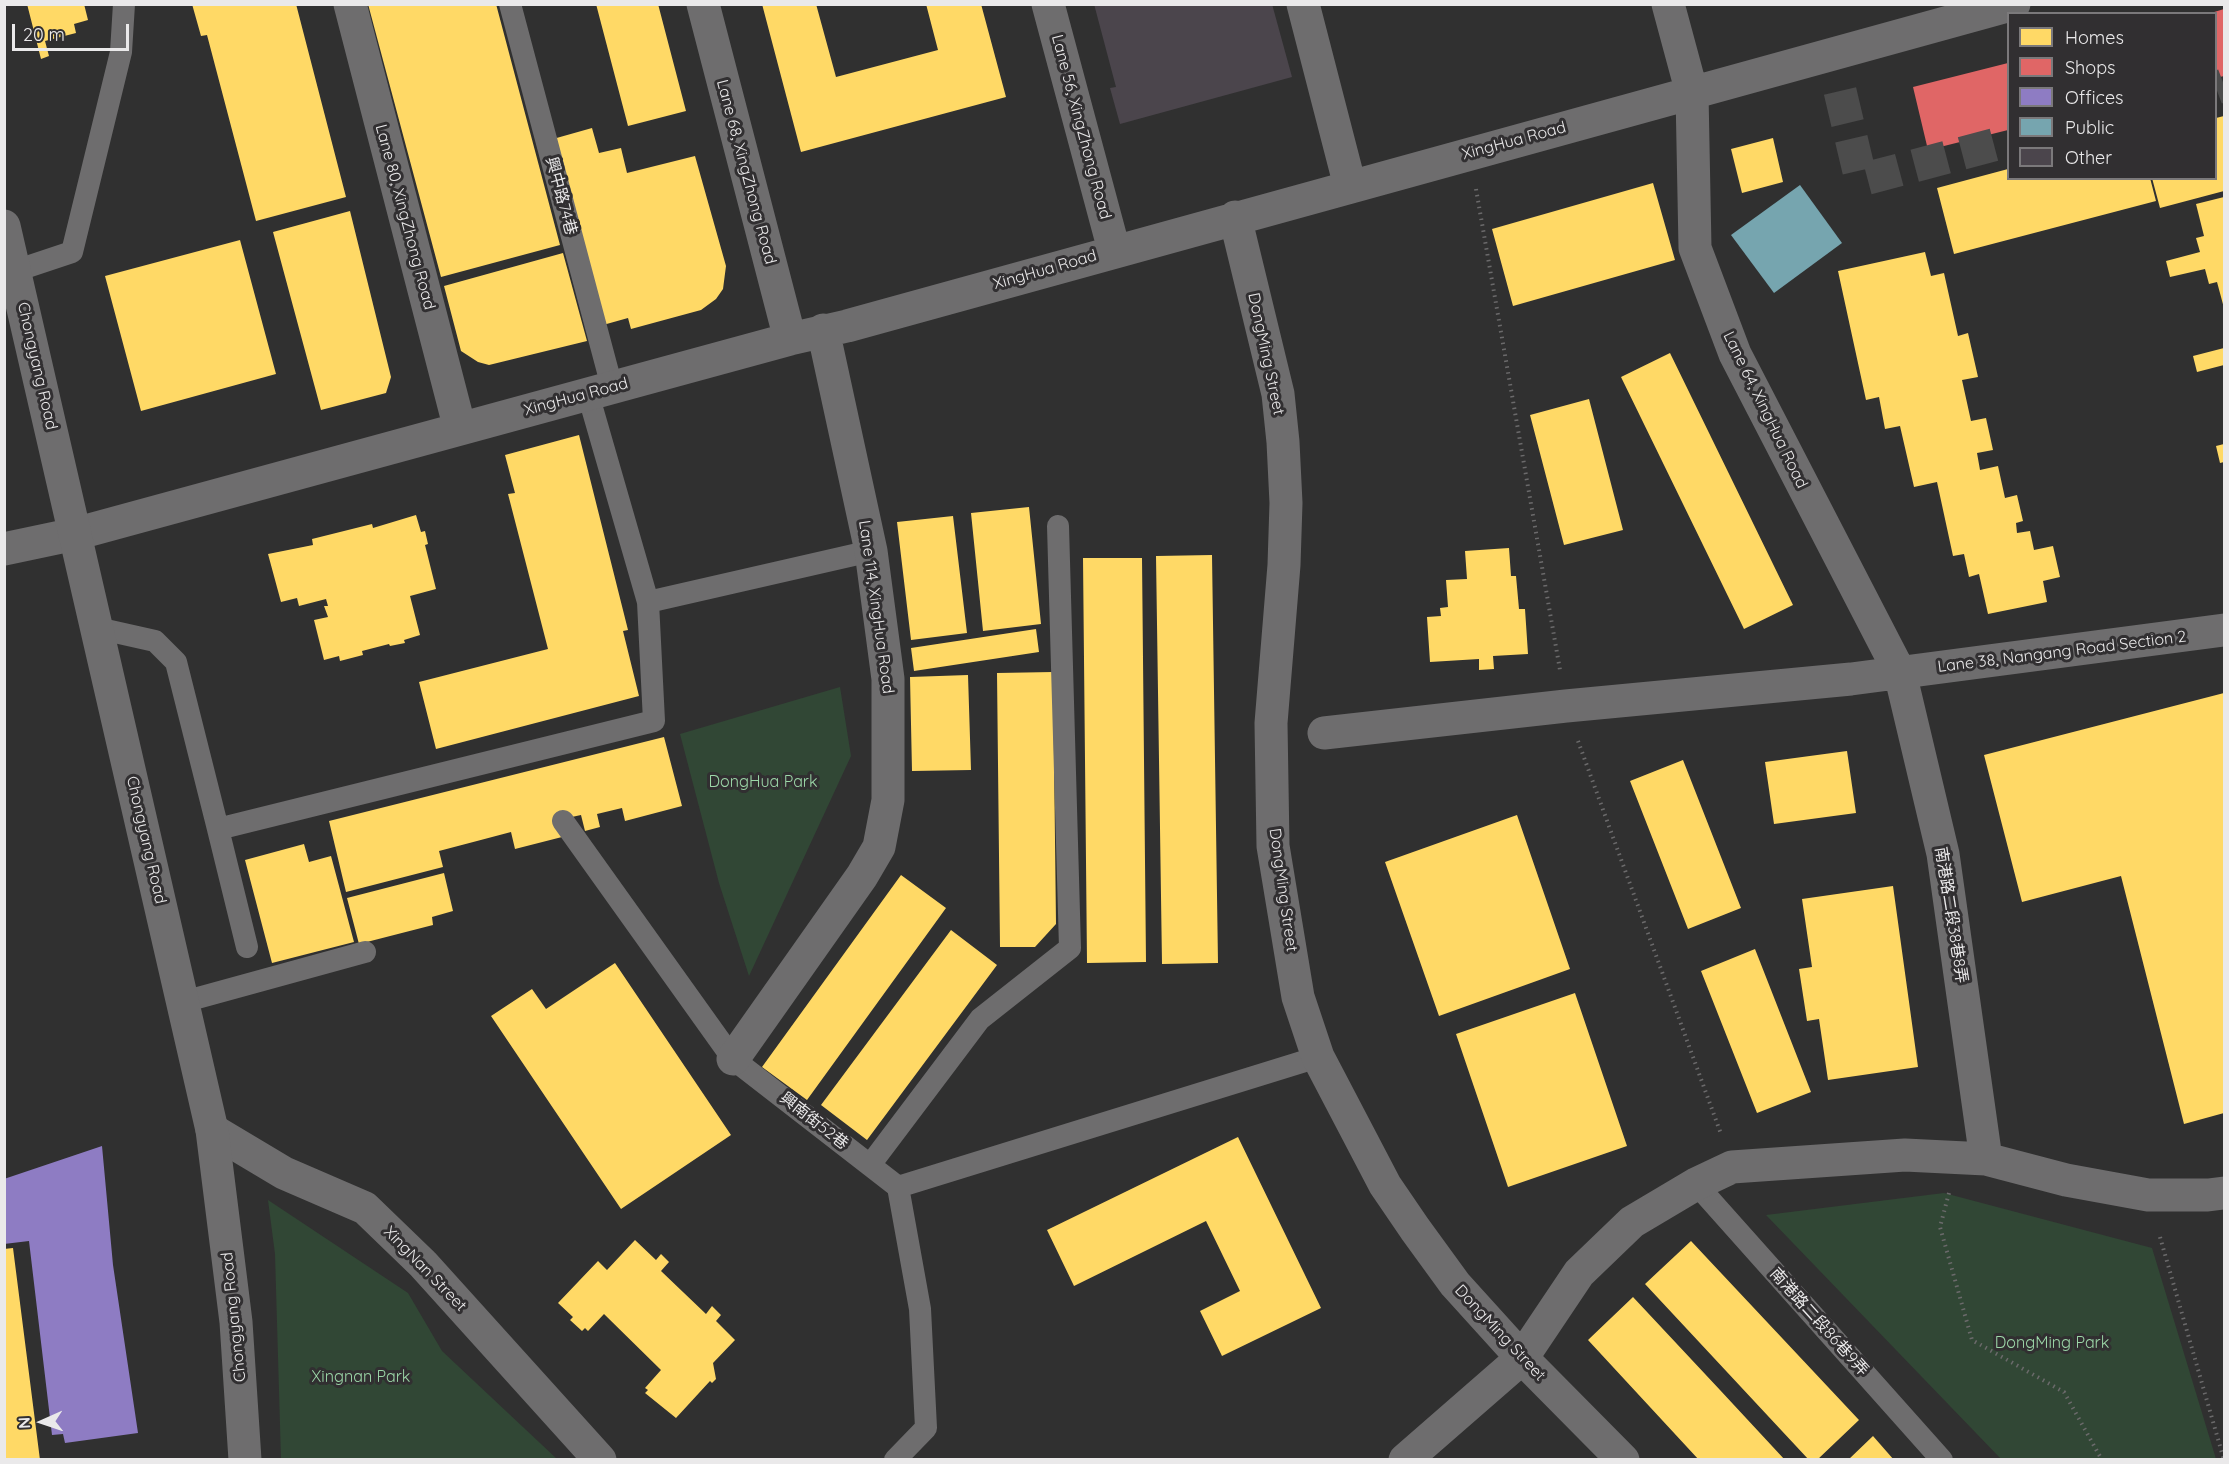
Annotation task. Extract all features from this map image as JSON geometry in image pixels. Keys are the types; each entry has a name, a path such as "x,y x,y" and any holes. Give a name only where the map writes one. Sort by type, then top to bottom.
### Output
{"street":[{"name":"Lane 80, XingZhong Road","path":"350,4 460,429"},
{"name":"Lane 68, XingZhong Road","path":"703,4 790,339"},
{"name":"Lane 56, XingZhong Road","path":"1048,4 1114,250"},
{"path":"1303,4 1350,186"},
{"name":"Lane 64, XingHua Road","path":"1668,4 1692,93 1695,248 1735,354 1900,673"},
{"name":"XingHua Road","path":"4,549 75,534 823,330 847,326 1114,250 2014,4"},
{"name":"DongMing Street","path":"1235,217 1278,393 1286,503 1284,566 1271,723 1274,846 1298,998 1318,1058 1385,1185 1455,1284 1522,1358 1623,1460"},
{"name":"Chongyang Road","path":"4,226 212,1130 237,1329 245,1460"},
{"name":"Lane 114, XingHua Road","path":"734,1059 862,876 879,846 888,800 888,679 872,551 823,330"},
{"name":"Lane 38, Nangang Road Section 2","path":"1324,733 1900,673 2224,630"},
{"name":"南港路二段38巷8弄","path":"1900,673 1942,854 1986,1160"},
{"name":"XingNan Street","path":"212,1130 284,1173 365,1208 423,1264 600,1460"},
{"path":"1405,1460 1522,1358 1579,1273 1632,1222 1696,1184 1732,1167 1905,1155 1986,1160 2055,1178 2148,1195 2208,1196 2224,1193"}],"lane":[{"path":"15,271 72,252 120,52 124,4"},
{"name":"興中路74巷","path":"218,829 654,721 648,602 510,4"},
{"path":"870,1165 981,1019 1070,948 1058,526"},
{"path":"648,602 872,551"},
{"path":"97,628 155,641 176,662 247,947"},
{"name":"興南街52巷","path":"563,821 734,1059 898,1187"},
{"path":"183,1002 365,952"},
{"path":"895,1460 926,1428 920,1309 898,1187 1318,1058"},
{"name":"南港路二段86巷9弄","path":"1696,1184 1942,1460"}],"path":[{"path":"1949,1191 1940,1227 1972,1340 2064,1392 2102,1460"},
{"path":"2160,1237 2224,1460"}],"green space":[{"name":"DongHua Park","path":"840,687 851,756 749,976 719,883 680,734"},
{"name":"DongMing Park","path":"1944,1193 2152,1248 2216,1459 2001,1459 1766,1215"},
{"name":"Xingnan Park","path":"268,1200 408,1293 442,1351 557,1459 281,1459 275,1254"}],"building: Homes":[{"path":"27,4 84,4 88,20 74,24 76,33 45,41 49,56 41,59"},
{"path":"192,4 296,4 346,197 256,221 207,35 201,36"},
{"path":"368,4 496,4 560,245 441,277"},
{"path":"596,4 658,4 686,111 628,126"},
{"path":"762,4 816,4 836,77 938,50 926,4 981,4 1006,97 801,152"},
{"path":"2224,116 2224,191 2160,208 2153,180 2217,180 2217,118"},
{"path":"592,128 599,153 621,148 627,173 695,156 726,266 723,289 716,299 701,310 631,329 628,318 603,325 553,139"},
{"path":"1773,138 1783,182 1742,193 1731,149"},
{"path":"2007,169 2007,180 2151,180 2156,201 1954,254 1937,188"},
{"path":"1653,183 1675,260 1513,306 1492,229"},
{"path":"2224,197 2224,308 2217,282 2209,284 2205,269 2170,277 2166,261 2200,252 2196,238 2204,236 2196,204"},
{"path":"350,211 391,377 386,393 321,410 273,232"},
{"path":"240,240 276,374 141,411 105,276"},
{"path":"1925,252 1931,276 1944,273 1958,336 1968,333 1978,377 1962,380 1971,421 1986,418 1993,450 1977,453 1980,470 1998,466 2005,498 2017,495 2023,521 2016,523 2017,533 2030,531 2034,550 2053,546 2060,577 2043,581 2047,602 1988,614 1979,574 1969,577 1964,554 1953,556 1937,482 1914,487 1900,426 1885,429 1879,397 1866,400 1838,271"},
{"path":"563,253 587,341 489,365 478,362 461,351 444,286"},
{"path":"2224,348 2224,365 2197,372 2193,356"},
{"path":"1670,353 1793,605 1744,629 1621,377"},
{"path":"1589,399 1623,530 1564,545 1530,415"},
{"path":"579,435 628,630 623,631 639,696 436,749 419,682 548,649 508,494 515,493 505,455"},
{"path":"2224,444 2224,462 2220,463 2216,446"},
{"path":"1029,507 1041,624 983,631 971,513"},
{"path":"416,515 421,532 425,531 428,544 425,545 436,589 410,596 420,635 404,640 405,643 390,646 389,644 362,651 363,655 340,661 339,656 324,660 314,620 328,617 324,606 328,606 326,599 299,606 297,598 281,602 268,554 313,545 312,539 372,524 373,528"},
{"path":"953,516 967,633 911,640 897,522"},
{"path":"1509,548 1511,576 1516,576 1519,609 1525,609 1528,654 1493,656 1494,669 1479,670 1479,659 1430,662 1427,617 1441,616 1440,608 1448,607 1446,580 1467,579 1465,551"},
{"path":"1212,555 1218,963 1162,964 1156,556"},
{"path":"1083,558 1142,558 1146,962 1087,963"},
{"path":"1036,629 1039,652 914,671 911,648"},
{"path":"1053,672 1056,924 1035,947 1000,947 997,673"},
{"path":"968,675 971,770 912,771 910,677"},
{"path":"2224,693 2224,1113 2184,1124 2121,876 2022,902 1984,755"},
{"path":"664,737 682,806 625,821 622,808 597,814 600,827 585,831 581,815 558,820 562,837 515,849 511,832 439,851 443,867 346,892 329,821"},
{"path":"1847,751 1856,813 1774,824 1765,762"},
{"path":"1683,760 1741,908 1688,929 1630,781"},
{"path":"1517,815 1570,969 1439,1016 1385,862"},
{"path":"304,844 309,862 331,856 354,942 272,963 245,860"},
{"path":"444,873 453,911 432,917 433,925 359,944 347,898"},
{"path":"901,875 946,908 807,1100 762,1067"},
{"path":"1893,886 1918,1067 1828,1080 1819,1019 1807,1021 1799,969 1812,967 1802,899"},
{"path":"951,930 997,965 867,1140 821,1105"},
{"path":"1755,949 1811,1092 1757,1113 1701,971"},
{"path":"615,963 731,1135 621,1209 491,1016 532,989 546,1009"},
{"path":"1575,993 1627,1146 1508,1187 1456,1034"},
{"path":"1238,1137 1321,1308 1222,1356 1200,1311 1240,1291 1206,1221 1074,1286 1047,1230"},
{"path":"635,1240 656,1260 661,1254 669,1262 661,1271 706,1314 712,1306 721,1315 716,1321 735,1340 713,1363 716,1379 712,1383 710,1381 676,1418 645,1393 648,1390 645,1388 661,1370 604,1314 588,1331 585,1328 582,1331 570,1320 573,1317 558,1303 598,1261 607,1270"},
{"path":"1691,1241 1859,1420 1817,1460 1809,1460 1645,1284"},
{"path":"13,1248 40,1460 4,1460 4,1249"},
{"path":"1633,1297 1785,1460 1699,1460 1588,1340"},
{"path":"1873,1436 1894,1460 1848,1460"}],"building: Shops":[{"path":"2224,9 2224,76 2217,78 2217,12 2214,12"},
{"path":"2007,63 2007,130 1928,150 1913,87"}],"building: Offices":[{"path":"102,1146 113,1265 138,1433 65,1443 63,1434 52,1435 29,1241 4,1244 4,1179"}],"building: Public":[{"path":"1800,185 1842,243 1774,293 1731,235"}],"building: Other":[{"path":"1094,4 1272,4 1292,77 1120,124 1110,88 1116,87"}],"tunnel":[{"path":"2217,88 2224,85"},
{"path":"1840,91 1861,180 2007,141"}]}
